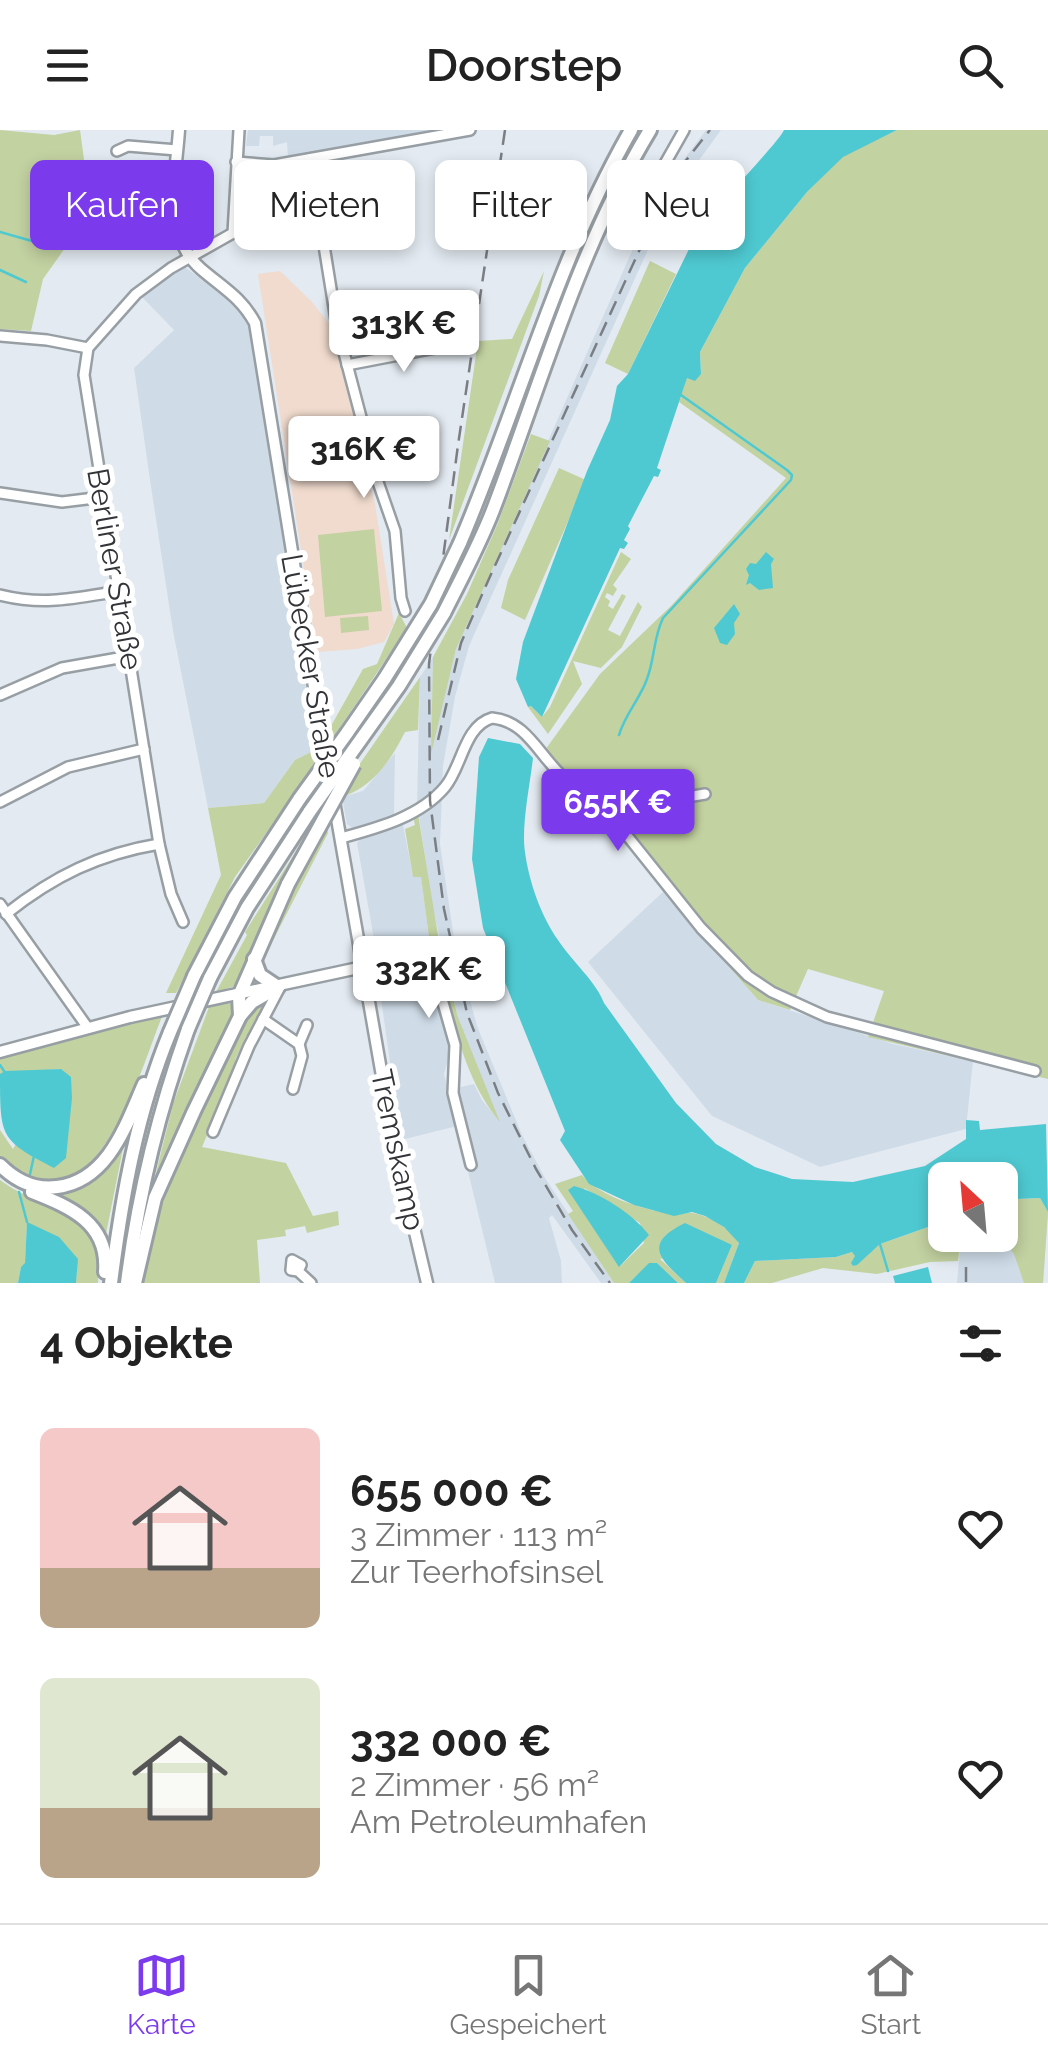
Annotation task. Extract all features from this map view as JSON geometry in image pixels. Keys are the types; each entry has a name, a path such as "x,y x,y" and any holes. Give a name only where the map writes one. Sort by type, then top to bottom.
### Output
{"highway":[{"path":"0,1169 38,1188 63,1186 87,1177 116,1144 235,897 411,638 460,543 499,449 566,259 631,130"},
{"path":"127,1283 150,1143 188,1029 210,978 247,908 425,646 476,549 582,263 650,130"},
{"path":"240,1016 239,996 254,959 318,825 354,764 357,747"},
{"path":"136,1283 155,1198 240,1016 252,1002 279,987 260,975 254,959"},
{"path":"108,1283 136,1137 162,1051"},
{"path":"0,1169 24,1188 72,1209 92,1224 106,1254 108,1283"}],"main road":[{"path":"179,130 174,221 189,257"},
{"name":"Lübecker Straße","path":"189,257 237,296 254,323 342,838"},
{"name":"Tremskamp","path":"342,838 393,1139 427,1283"},
{"path":"0,1052 88,1028 363,968"}],"street":[{"path":"236,160 239,130"},
{"path":"300,160 470,130"},
{"path":"667,160 684,130"},
{"path":"117,151 128,146 178,150"},
{"path":"310,158 337,326 378,482 396,531 405,610"},
{"path":"0,336 88,348 136,294 189,257 232,234 234,198"},
{"path":"347,364 452,346"},
{"name":"Berliner Straße","path":"88,348 84,375 87,409 120,590 159,844 171,894 183,922"},
{"path":"0,493 62,502 103,498"},
{"path":"0,595 31,602 56,602 120,590"},
{"path":"0,695 62,668 130,656"},
{"path":"342,838 393,823 444,790 476,729 492,718 515,725 569,782 608,798 672,800 705,794"},
{"path":"0,802 68,767 144,750"},
{"path":"608,798 621,828 701,928 748,976 772,992 827,1017 1035,1070"},
{"path":"88,1028 3,909 74,868 111,854 159,844"},
{"path":"363,968 414,954 427,956 432,964 455,1045 453,1093 471,1165"},
{"path":"213,1132 279,987"},
{"path":"263,1019 299,1044"},
{"path":"293,1089 302,1056 299,1044 307,1024"},
{"path":"298,1271 311,1283"}],"shaded area":[{"path":"248,130 450,130 288,158 287,142 273,146 273,136 260,136 259,146 246,146"},
{"path":"706,130 721,130 699,160 684,160"},
{"path":"648,250 469,646 443,766 440,844 455,945 477,1026 522,1135 545,1178 614,1283 601,1283 552,1215 549,1218 561,1261 562,1283 495,1283 457,1126 401,1140 378,977 388,965 420,959 431,965 452,1047 444,1074 448,1090 474,1084 497,1118 458,1017 433,908 417,804 420,677 433,657 432,746 456,649 632,251"},
{"path":"185,267 231,302 250,324 314,739 313,751 295,760 264,803 208,808 173,631 150,480 134,368 174,330 140,295 175,269"},
{"path":"280,271 332,327 375,504 394,624 384,642 357,649 317,652 258,274"},
{"path":"395,753 394,815 352,828 347,824 342,797 363,791"},
{"path":"403,825 413,876 421,876 430,945 384,952 375,945 357,843 361,838"},
{"path":"664,891 758,1000 893,1044 973,1061 966,1129 820,1167 712,1116 588,962"},
{"path":"1018,1206 1048,1212 1043,1283 957,1283 960,1252 1018,1252"}],"green space":[{"path":"0,130 54,135 80,130 84,160 30,160 30,250 64,250 43,279 31,331 0,329"},
{"path":"897,130 1048,130 1048,1079 868,1037 884,991 808,969 790,1010 758,1000 675,905 681,898 620,816 619,791 573,777 545,750 600,674 671,606 786,478 679,402 687,377 701,374 700,352 745,268 807,192 843,156"},
{"path":"650,261 676,274 628,374 605,363"},
{"path":"544,271 539,296 449,540 478,341 512,339"},
{"path":"531,434 550,441 456,649 431,754 433,657 467,594"},
{"path":"559,468 586,480 525,620 501,608 508,580"},
{"path":"374,529 382,611 325,617 318,535"},
{"path":"621,552 631,559 613,585 617,589 613,596 607,593 605,597 613,609 622,594 626,596 608,630 620,636 638,602 642,607 622,647 601,668 573,661 582,684 548,734 528,707 542,717 550,707"},
{"path":"399,613 407,628 333,738 331,726 363,669 377,664"},
{"path":"368,616 369,630 341,633 340,618"},
{"path":"420,677 418,730 405,732 380,771 363,787 342,797 341,791"},
{"path":"313,751 315,764 235,877 176,993 166,993 221,875 208,808 264,803 295,760"},
{"path":"418,814 441,953 458,1017 500,1122 468,1066 438,961 431,952 421,877 413,877 405,829 415,825 413,817"},
{"path":"325,819 328,833 263,960 316,836"},
{"path":"307,834 238,985 216,992 247,935 245,932"},
{"path":"266,1001 235,1060 237,1065 202,1147 286,1163 313,1216 338,1211 339,1225 307,1233 305,1226 285,1230 286,1236 257,1240 260,1283 142,1283 156,1220 176,1169 243,1023 254,1005"},
{"path":"232,1003 237,1014 151,1193 173,1104 209,1007"},
{"path":"163,1014 118,1123 82,1170 59,1182 34,1182 0,1162 0,1130 13,1149 60,1069 0,1074 0,1058"},
{"path":"126,1133 105,1239 45,1192 66,1190"},
{"path":"582,1175 600,1190 623,1201 670,1214 693,1213 719,1224 739,1243 724,1283 716,1283 732,1245 660,1259 686,1283 678,1283 657,1263 649,1264 629,1283 614,1283 568,1214 573,1211 555,1184","holes":["584,1188 640,1223 644,1243 620,1266"]},
{"path":"0,1180 82,1225 92,1239 98,1283 76,1283 77,1258 27,1224 25,1264 18,1283 0,1283"},
{"path":"1040,1198 1048,1212 1043,1283 1024,1283 1012,1252 1018,1252 1018,1199"},
{"path":"928,1227 928,1252 959,1252 958,1261 930,1262 877,1274 823,1268 772,1283 744,1283 755,1261 836,1257 852,1252 856,1255 854,1266 880,1244"}],"water":[{"path":"784,130 897,130 843,157 807,192 745,268 700,352 701,374 695,381 687,378 657,468 661,470 628,526 624,540 628,543 620,548 542,717 528,707 516,679 523,642 610,420 617,386 628,374 689,250 745,250 745,177"},
{"path":"766,552 774,559 773,588 759,590 750,583 746,585 746,569"},
{"path":"734,604 740,614 734,623 735,634 727,645 720,643 714,628"},
{"path":"488,738 520,744 533,758 524,842 537,898 552,931 676,1103 716,1144 755,1167 792,1179 853,1182 928,1164 928,1227 880,1244 857,1265 851,1263 855,1256 852,1252 836,1257 755,1261 744,1283 724,1283 739,1243 724,1227 692,1212 674,1216 634,1205 589,1184 560,1140 565,1131 483,928 472,859 479,757"},
{"path":"61,1069 71,1077 72,1098 66,1158 54,1168 13,1143 7,1134 1,1112 0,1074"},
{"path":"966,1120 979,1121 980,1130 1046,1124 1048,1212 1040,1198 1018,1199 1018,1162 931,1162 966,1139"},
{"path":"574,1186 615,1205 649,1235 619,1267 568,1190"},
{"path":"27,1222 59,1237 78,1259 76,1283 18,1283 25,1263"},
{"path":"685,1223 732,1245 716,1283 686,1283 663,1259 663,1238"},
{"path":"649,1263 657,1263 678,1283 629,1283"},
{"path":"928,1267 932,1283 895,1283 893,1276"}],"waterway":[{"path":"0,232 30,240"},
{"path":"0,270 26,282"},
{"path":"619,735 647,679 663,618 792,475 681,395"},
{"path":"0,1065 6,1074"},
{"path":"30,1174 34,1156"},
{"path":"19,1192 27,1222"},
{"path":"880,1244 888,1271"}],"railway":[{"path":"505,130 429,664 430,801 444,909 467,1013 498,1093 536,1169 572,1230 610,1283"},
{"path":"438,740 461,643 488,581 661,203 684,163 710,130"},
{"path":"966,1267 966,1283"}]}
